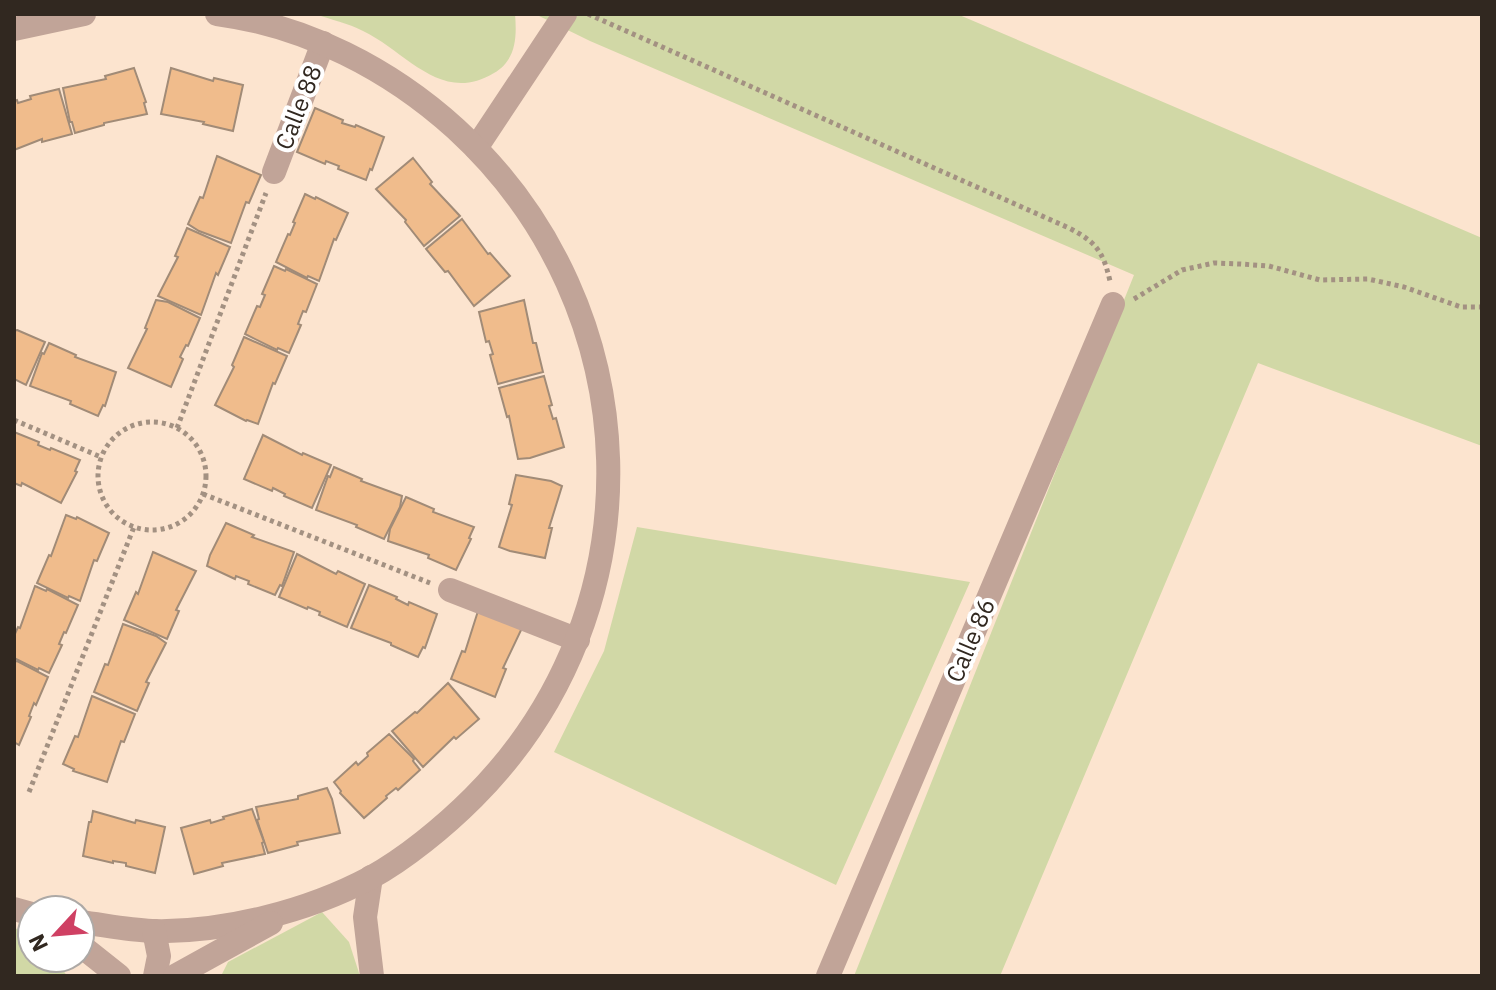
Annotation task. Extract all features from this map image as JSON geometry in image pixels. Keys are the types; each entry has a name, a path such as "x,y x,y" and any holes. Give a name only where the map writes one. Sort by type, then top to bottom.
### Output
{"street":[{"path":"14,29 84,14"},
{"path":"175,976 297,908 371,877 447,824 500,770 545,709 578,640 600,562 609,469 600,381 575,297 549,244 515,193 476,148 430,106 378,71 323,43 279,27 217,14"},
{"path":"476,148 565,14"},
{"name":"Calle 88","path":"274,172 323,43"},
{"name":"Calle 86","path":"828,976 1113,304"},
{"path":"450,590 578,640"},
{"path":"371,877 365,917 372,976"},
{"path":"96,924 154,931 227,925 297,908"},
{"path":"154,931 159,956 155,976"},
{"path":"96,958 119,976"}],"path":[{"path":"587,14 1092,240 1109,277 1113,304 1133,299 1182,270 1214,263 1269,266 1320,280 1368,279 1412,289 1461,307 1482,307"},
{"path":"177,428 274,172"},
{"path":"14,420 101,457"},
{"path":"160,422 177,428 190,437 205,464 203,494 195,509 175,525 151,530 134,527 111,511 103,499 98,471 101,457 110,441 124,429 141,423 160,422"},
{"path":"203,494 450,590"},
{"path":"29,792 134,527"}],"green space":[{"path":"316,14 515,14 514,48 507,62 494,73 475,81 457,83 425,72 363,31"},
{"path":"535,14 957,14 1482,238 1482,446 1258,363 1000,976 854,976 1134,275 590,41"},
{"path":"637,527 970,582 836,885 554,752 604,651"},
{"path":"322,912 349,942 360,976 221,976 228,962"},
{"path":"14,927 16,974 67,976 14,976"}],"building":[{"path":"134,68 147,114 75,133 63,88 106,79 105,76"},
{"path":"171,68 213,81 214,78 243,85 233,131 161,114"},
{"path":"59,89 72,134 42,142 42,139 14,150 14,101 18,103 31,99 30,96"},
{"path":"315,108 343,120 342,123 356,125 384,137 366,180 338,169 339,166 326,161 325,164 297,152"},
{"path":"217,156 261,175 249,203 246,202 231,243 188,224 200,197 203,198"},
{"path":"413,158 432,182 430,184 460,216 424,246 406,220 376,189"},
{"path":"305,194 348,213 334,239 319,281 276,262"},
{"path":"462,219 488,254 510,276 474,306 448,271 445,272 426,249"},
{"path":"187,228 230,247 218,275 216,273 201,315 158,296 178,257 175,256"},
{"path":"274,266 317,284 306,312 303,311 298,324 301,325 289,353 245,334 257,306 260,307"},
{"path":"156,300 168,302 200,318 180,357 183,359 171,387 128,368 147,329"},
{"path":"524,300 543,372 498,384 490,355 493,354 489,341 486,342 479,312"},
{"path":"14,331 45,342 26,385 14,379"},
{"path":"244,337 287,356 258,424 215,405 234,367 232,365"},
{"path":"49,343 75,357 116,372 105,406 98,416 70,404 71,401 30,386"},
{"path":"544,376 552,405 549,406 553,419 556,418 564,447 518,459 509,416 499,388"},
{"path":"14,432 39,442 38,445 80,460 61,503 22,483 21,486 14,483"},
{"path":"263,435 302,455 331,465 312,508 273,488 272,491 244,479"},
{"path":"334,467 402,496 400,507 384,539 316,510"},
{"path":"516,475 562,486 549,528 552,528 545,558 499,547 512,505 509,504"},
{"path":"406,497 434,509 433,512 474,527 456,570 428,558 429,555 388,541 390,529"},
{"path":"66,515 77,517 109,533 97,561 94,560 80,601 37,583"},
{"path":"226,523 254,535 252,537 294,552 282,586 275,595 248,584 249,581 236,576 235,579 207,566"},
{"path":"153,552 196,571 176,610 179,611 167,639 124,620 136,592 138,594"},
{"path":"297,554 336,574 338,571 365,584 347,627 319,615 320,612 279,597"},
{"path":"369,585 408,605 409,602 437,614 425,648 418,657 351,628"},
{"path":"35,586 78,605 49,673 14,658 14,636 20,628"},
{"path":"478,611 522,628 503,668 506,669 495,697 451,679 462,651 465,652"},
{"path":"123,624 166,643 146,682 149,683 137,711 94,692"},
{"path":"14,662 48,677 36,705 34,703 19,745 14,742"},
{"path":"448,683 479,719 456,739 454,737 423,767 392,731 417,713"},
{"path":"92,696 135,714 124,742 121,741 107,782 73,771 63,764 75,736 78,737"},
{"path":"389,734 414,759 420,770 364,818 340,793 334,782 356,762 358,765"},
{"path":"327,788 340,833 297,842 298,845 268,853 256,807 298,799 298,796"},
{"path":"252,809 265,854 222,863 223,866 194,874 181,828 210,820 211,823"},
{"path":"93,811 135,823 136,820 165,827 155,873 126,866 126,863 83,856"}]}
